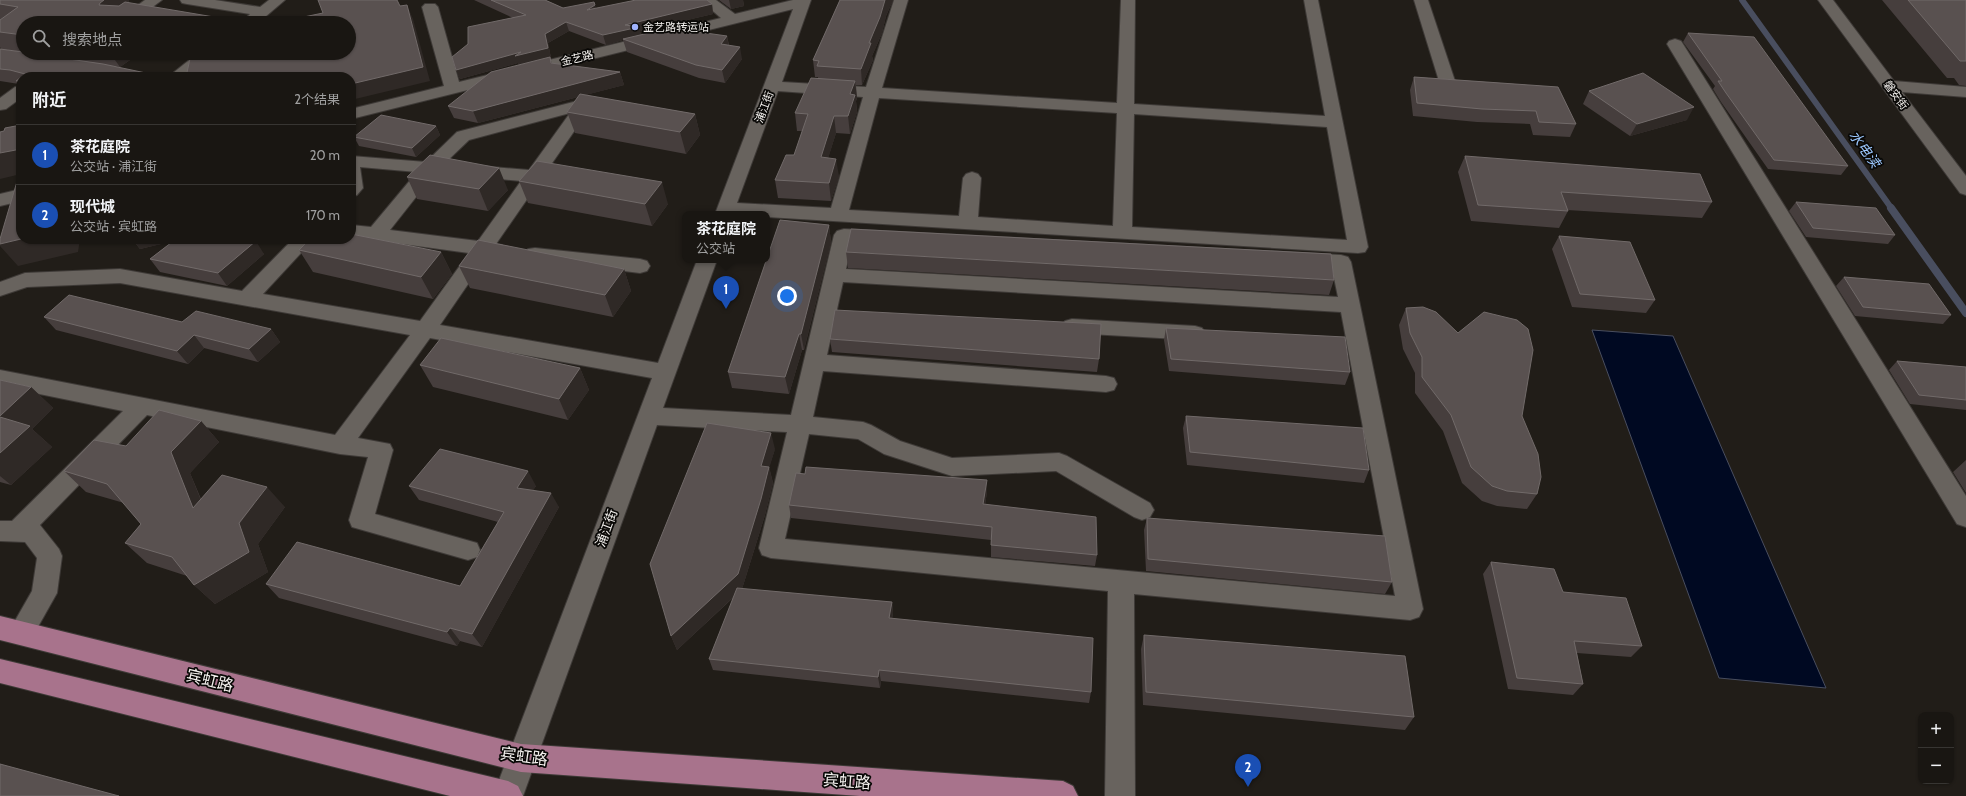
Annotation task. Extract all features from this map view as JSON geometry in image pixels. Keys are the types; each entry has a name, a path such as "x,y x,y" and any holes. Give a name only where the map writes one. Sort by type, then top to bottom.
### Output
{"main road":[{"name":"宾虹路","path":"11,630 521,758 1063,796"},
{"path":"0,672 508,796"}],"street":[{"path":"132,16 155,0"},
{"path":"187,0 263,12"},
{"path":"258,16 278,0"},
{"path":"706,0 733,20"},
{"path":"838,215 872,93 901,0"},
{"path":"1122,233 1128,0"},
{"path":"770,213 838,215 1358,247 1311,0"},
{"path":"1421,0 1446,81"},
{"name":"磐安街","path":"1825,0 1966,189"},
{"name":"金艺路","path":"356,113 733,20 803,1"},
{"name":"浦江街","path":"725,211 803,1"},
{"path":"430,7 453,89"},
{"path":"1675,44 1966,517"},
{"path":"183,72 199,60"},
{"path":"771,86 1334,122"},
{"path":"1890,86 1966,92"},
{"path":"340,444 425,330 585,104 463,136 431,167 375,235"},
{"path":"356,161 534,176"},
{"path":"968,223 972,178"},
{"path":"0,200 16,196"},
{"path":"356,233 483,249 640,266"},
{"path":"844,235 1342,262 1350,305 1410,609 771,548 814,362 834,313 834,275 844,235"},
{"path":"246,299 299,244"},
{"name":"浦江街","path":"508,796 706,263"},
{"path":"834,275 1350,305"},
{"path":"0,289 26,280 120,276 665,372"},
{"path":"1056,325 1215,334"},
{"path":"1334,341 1358,342"},
{"path":"814,362 1106,384"},
{"path":"0,378 340,444 382,450 361,520 468,550"},
{"path":"8,531 142,406"},
{"path":"648,416 800,424 862,431 892,448 952,466 1059,462 1142,510"},
{"path":"8,531 31,532 50,556 44,593 11,630"},
{"path":"1120,796 1121,581"}],"water":[{"path":"1592,330 1673,336 1826,688 1719,678"}],"building":[{"path":"0,0 104,0 99,5 119,6 125,2 208,16 16,16 16,34 0,32 0,20 18,7 0,4"},
{"path":"318,0 397,0 400,6 407,5 423,67 356,83 356,72 187,72 190,60 356,60 356,16 309,16 323,13"},
{"path":"491,0 545,0 563,8 594,2 595,5 587,10 636,0 707,0 712,4 625,25 639,27 603,35 566,22 545,34 548,48 515,56 521,52 456,70 452,57 468,44 468,27 526,15"},
{"path":"840,0 885,0 861,69 817,66 819,61 813,60"},
{"path":"1908,0 1966,0 1966,61 1960,61"},
{"path":"670,28 727,36 721,44 740,47 722,70 696,65 623,39"},
{"path":"1688,33 1754,37 1848,166 1774,160 1726,93 1718,81 1722,81"},
{"path":"0,49 16,51 16,60 76,60 141,72 18,72 0,69"},
{"path":"550,57 551,63 620,72 473,111 448,106 491,72"},
{"path":"1643,73 1694,107 1637,124 1589,91"},
{"path":"1414,77 1558,87 1576,124 1539,122 1536,111 1482,109 1417,103"},
{"path":"811,78 855,81 850,94 855,95 848,116 834,116 821,157 836,159 829,183 775,180 786,155 794,155 808,114 795,113"},
{"path":"580,94 695,114 680,132 567,112"},
{"path":"381,115 436,126 412,148 356,137 356,135"},
{"path":"16,126 16,150 0,153 0,132 4,131 5,128"},
{"path":"430,155 499,168 479,189 407,177"},
{"path":"1465,156 1700,174 1712,202 1561,192 1568,211 1478,205"},
{"path":"537,161 662,182 645,204 519,181"},
{"path":"16,185 16,240 0,244 0,239"},
{"path":"1796,202 1876,208 1895,235 1813,228"},
{"path":"780,220 829,225 801,334 799,334 785,377 728,372 765,263 770,263 770,249"},
{"path":"851,229 1331,254 1334,280 846,252"},
{"path":"356,235 441,252 421,277 299,250 305,244 356,244"},
{"path":"1559,236 1630,242 1655,300 1580,294"},
{"path":"478,240 624,269 605,295 459,266"},
{"path":"170,244 252,244 218,273 150,259"},
{"path":"1844,277 1929,284 1951,315 1863,307"},
{"path":"69,295 182,322 196,311 271,329 249,349 194,335 177,351 44,317"},
{"path":"1423,307 1436,312 1458,333 1484,312 1517,320 1528,329 1533,350 1522,416 1538,454 1541,477 1537,494 1507,491 1492,486 1471,467 1451,415 1422,377 1422,357 1410,333 1406,308"},
{"path":"835,310 1101,324 1099,359 830,339"},
{"path":"1166,328 1345,337 1350,372 1171,359"},
{"path":"441,338 580,368 559,399 420,365"},
{"path":"1897,361 1966,367 1966,400 1919,395"},
{"path":"0,380 31,387 0,416"},
{"path":"159,410 201,421 171,452 193,508 222,475 267,487 239,523 249,552 194,585 172,557 125,543 141,524 107,484 64,471 94,440 126,446"},
{"path":"1186,416 1363,428 1369,470 1190,452"},
{"path":"0,417 30,426 0,453"},
{"path":"707,423 771,433 761,466 769,467 761,499 738,574 671,636 650,564"},
{"path":"440,449 528,471 517,488 551,493 472,634 450,628 447,632 266,584 297,542 460,586 504,512 409,486"},
{"path":"806,467 987,480 983,504 1096,517 1097,555 991,545 992,527 789,505 796,473 805,474"},
{"path":"1147,518 1385,536 1392,582 1148,559"},
{"path":"1491,562 1554,569 1563,592 1626,598 1642,646 1574,641 1583,684 1517,678"},
{"path":"737,588 892,602 889,618 1093,638 1091,692 879,670 878,677 709,659"},
{"path":"1144,635 1405,656 1414,717 1146,692"},
{"path":"0,764 119,796 0,796"}],"waterway":[{"name":"水电渎","path":"1742,0 1892,209"},
{"name":"水电渎","path":"1891,208 1966,313"}],"place":[{"name":"金艺路转运站","path":"635,27"},
{"name":"茶花庭院","path":"726,309"},
{"name":"现代城","path":"1248,787"}]}
